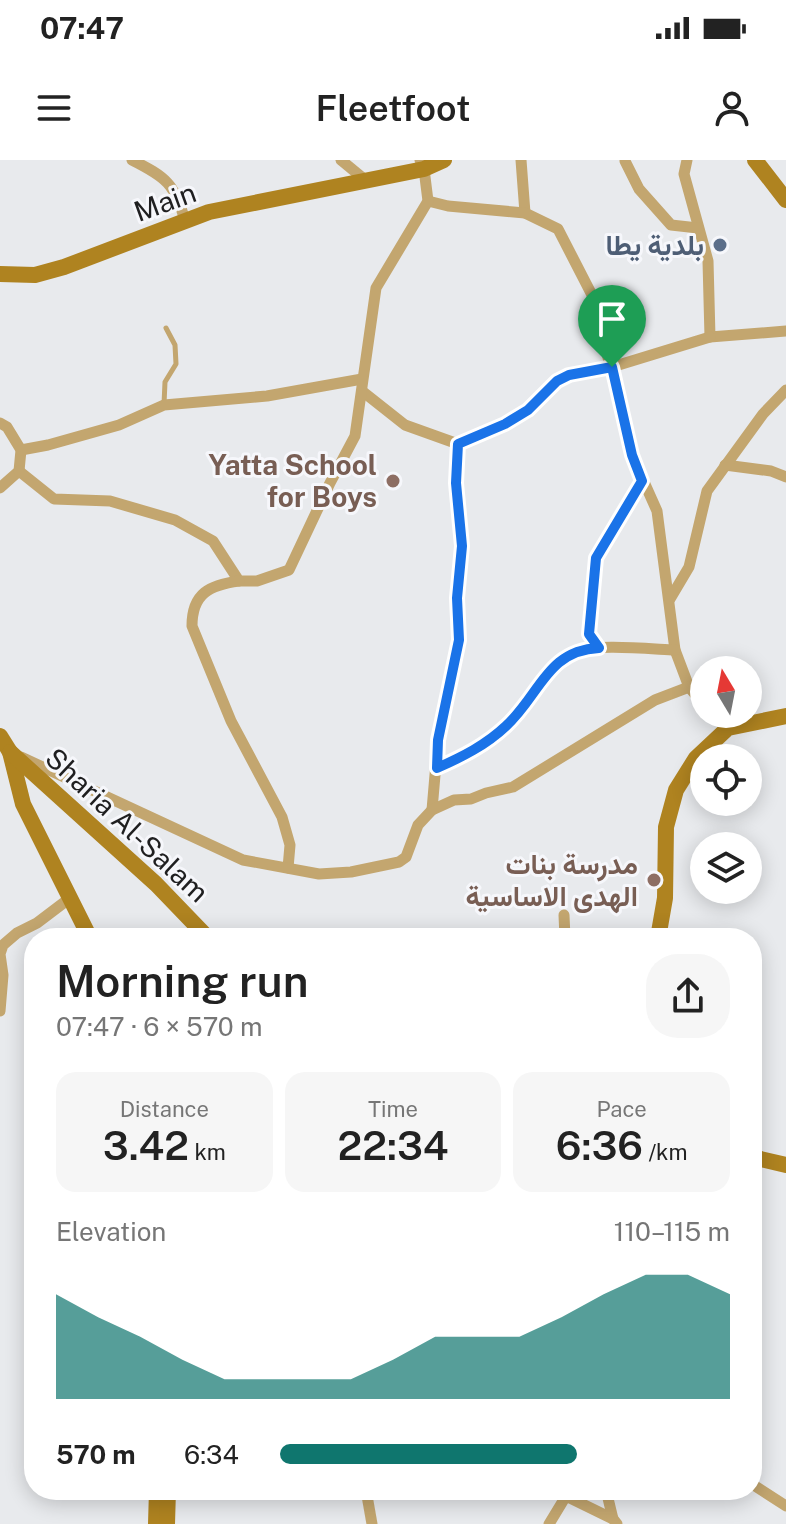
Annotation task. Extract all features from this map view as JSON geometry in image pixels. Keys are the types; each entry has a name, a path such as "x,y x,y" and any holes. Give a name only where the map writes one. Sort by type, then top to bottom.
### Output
{"main road":[{"name":"Main","path":"0,274 35,275 209,212 444,160"},
{"path":"755,160 786,200"},
{"path":"762,721 786,716"},
{"path":"660,928 665,898 666,827 676,790 696,758 728,728"},
{"path":"0,736 10,752 23,804 85,928"},
{"name":"Sharia Al-Salam","path":"10,752 156,884 198,928"},
{"path":"762,1159 786,1165"},
{"path":"156,1524 157,1500"},
{"path":"167,1524 168,1500"}],"street":[{"path":"132,160 168,182 178,196 185,221"},
{"path":"341,160 364,179"},
{"path":"521,160 525,213"},
{"path":"687,160 684,174 708,261 710,337"},
{"path":"625,161 639,189 671,225 698,228"},
{"path":"288,868 290,845 282,817 231,721 192,626 192,611 197,600 219,584 257,581 289,570 355,436 376,288 428,201 422,164"},
{"path":"10,752 243,860 319,874 351,872 399,862 406,857 418,825 432,810 454,800 471,799 513,787 655,700 689,687 675,650 657,511 632,455 593,297 558,229 525,213 448,206 428,201"},
{"path":"21,450 119,425 164,405 362,385 405,425 458,444 505,424 528,410 557,381 569,375 612,367 710,337 786,331"},
{"path":"669,600 689,567 707,491 763,414 786,390"},
{"path":"0,423 7,427 21,450 19,471 0,488"},
{"path":"432,810 438,740 459,640 457,598 462,546 456,483 458,444"},
{"path":"725,465 771,471 786,477"},
{"path":"19,471 54,499 110,501 175,520 213,541 239,581"},
{"path":"599,648 589,634 596,558 642,481"},
{"path":"437,768 468,754 502,729 560,659 576,651 599,648 675,650"},
{"path":"27,928 70,898"},
{"path":"564,915 565,928"},
{"path":"0,1011 3,975 0,957 3,945 24,930"},
{"path":"762,1490 786,1506"},
{"path":"368,1500 372,1524"},
{"path":"549,1524 560,1500"},
{"path":"576,1500 615,1521"},
{"path":"609,1500 615,1521"}],"lane":[{"path":"164,405 165,382 176,364 175,345 166,328"}],"place":[{"name":"بلدية يطا","path":"720,245"},
{"name":"Yatta School for Boys","path":"393,481"},
{"name":"مدرسة بنات الهدى الاساسية","path":"654,880"}],"route":[{"path":"612,367 624,426 642,481 596,558 591,585 589,634 599,648 584,648 560,659 531,698 496,735 468,754 437,768 438,740 459,640 457,598 462,546 456,483 458,444 505,424 528,410 557,381 569,375 612,367"}]}
